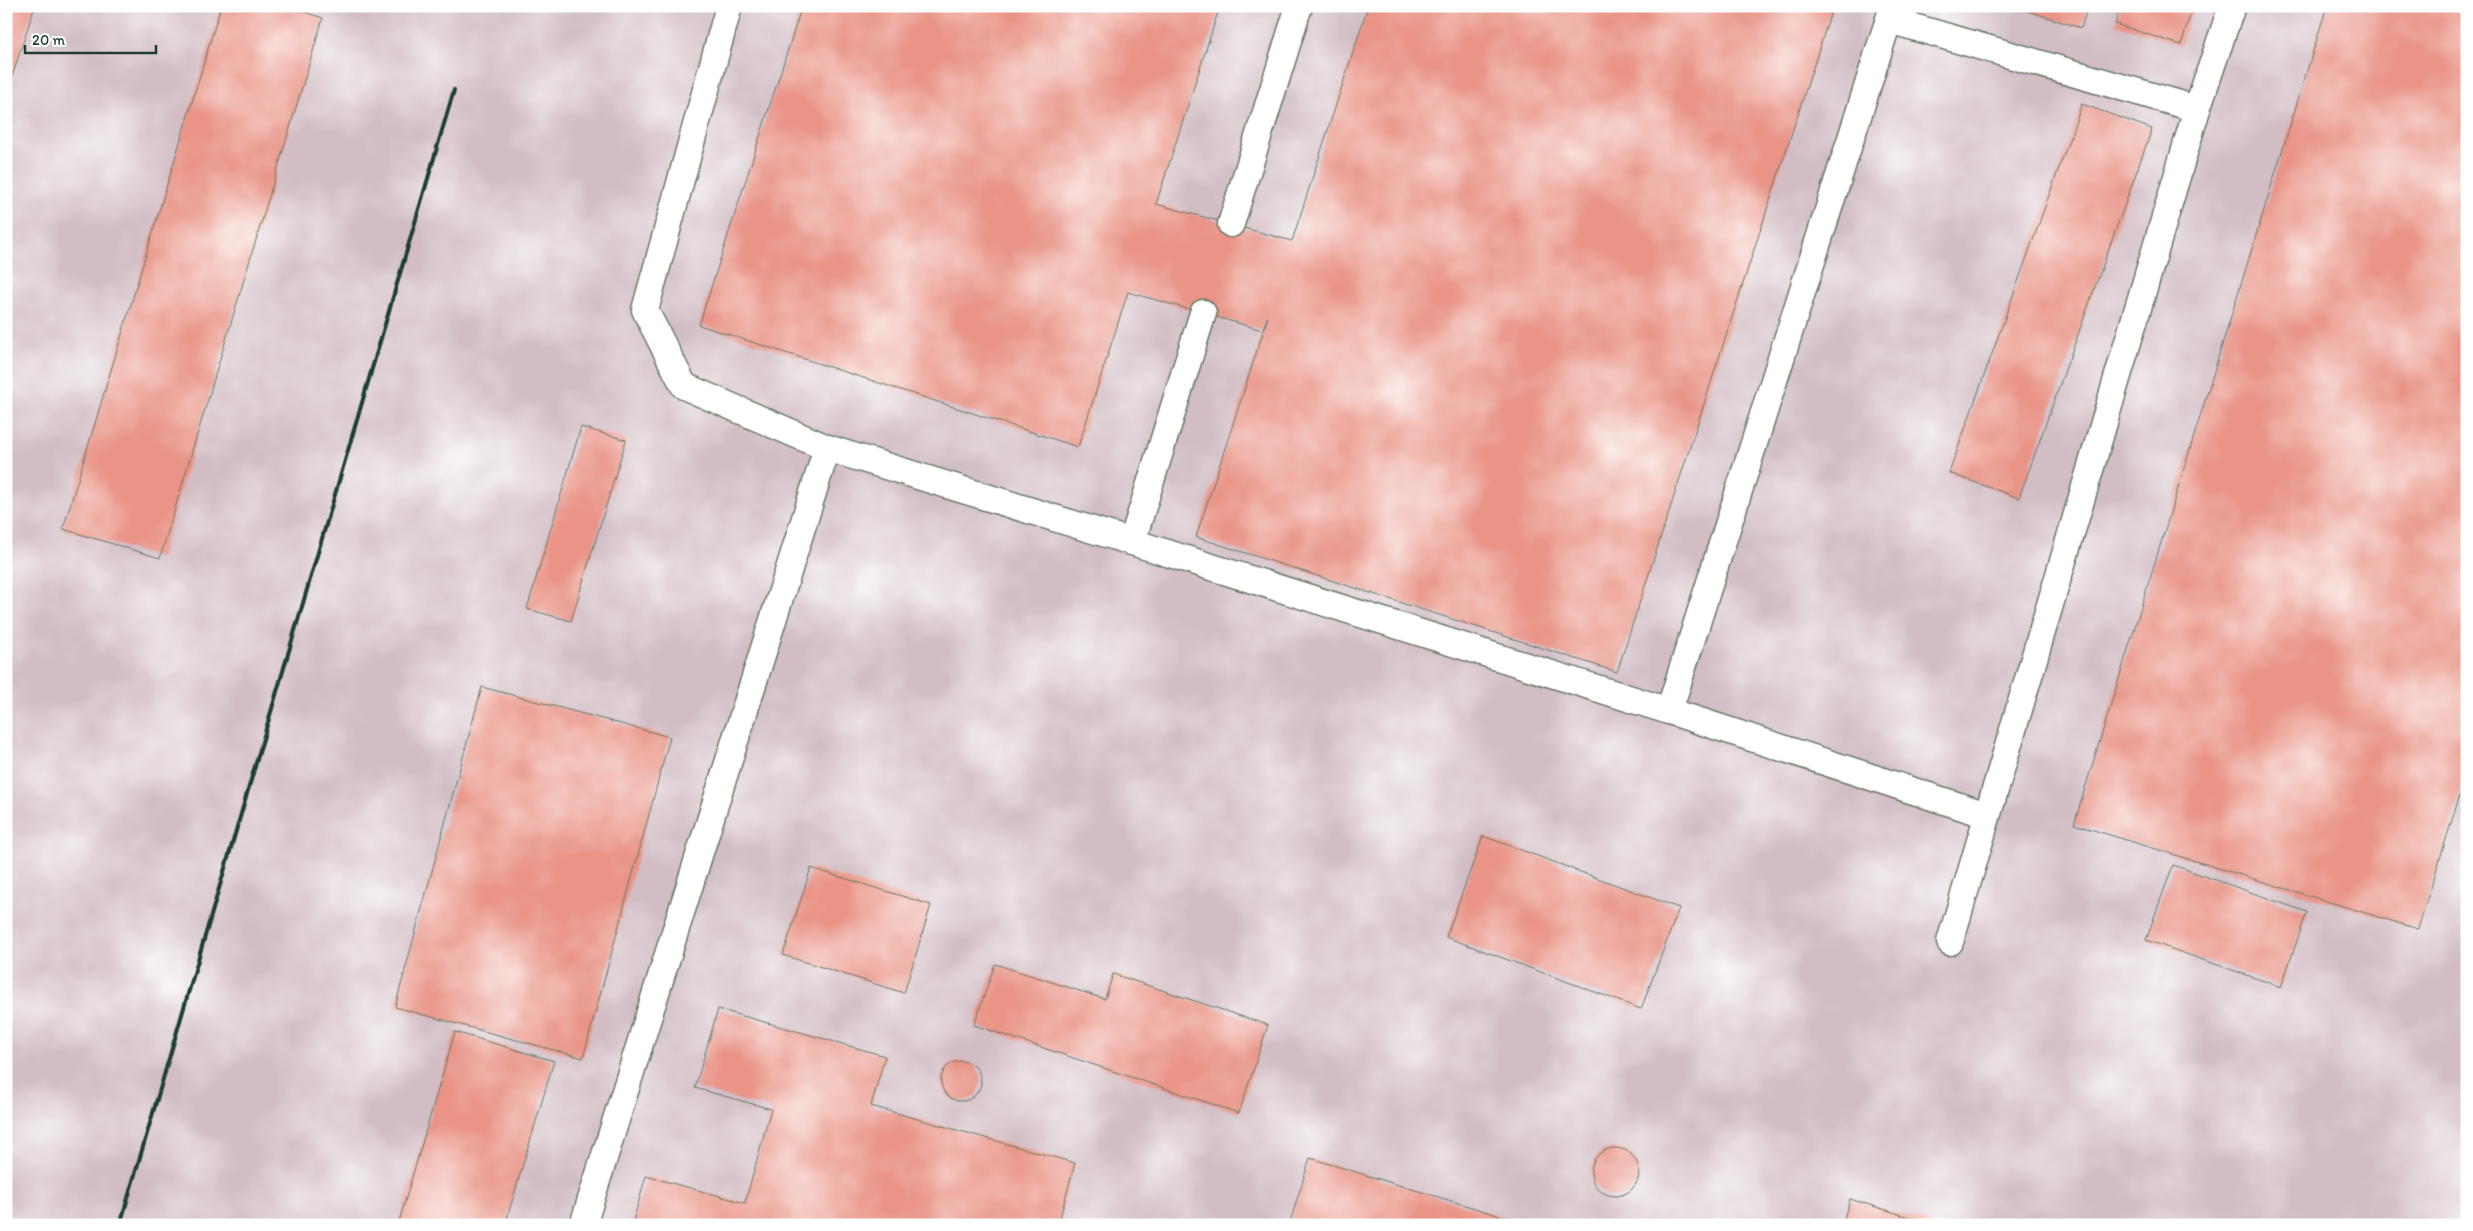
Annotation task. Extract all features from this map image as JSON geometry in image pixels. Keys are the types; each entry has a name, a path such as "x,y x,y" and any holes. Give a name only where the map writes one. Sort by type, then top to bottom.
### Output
{"lane":[{"path":"729,6 645,310 684,386 827,448 1132,542 1987,815"},
{"path":"1231,224 1299,6"},
{"path":"1950,942 2197,109 2232,6"},
{"path":"1669,712 1891,13 2197,109"},
{"path":"1132,542 1203,313"},
{"path":"584,1225 827,448"}],"shaded area":[{"path":"6,6 2467,6 2467,1225 6,1225"}],"building":[{"path":"6,6 35,6 7,92 6,92"},
{"path":"221,6 285,6 323,18 160,558 63,529"},
{"path":"802,6 1220,6 1156,204 1292,241 1368,6 1833,6 1617,672 1196,537 1268,317 1262,330 1128,292 1078,447 699,325"},
{"path":"2012,6 2088,6 2081,28"},
{"path":"2121,6 2193,6 2181,45 2115,24"},
{"path":"2327,6 2442,6 2467,14 2467,772 2418,929 2074,824"},
{"path":"2082,104 2152,129 2019,498 1949,473"},
{"path":"581,427 626,440 571,621 527,609"},
{"path":"482,687 670,737 583,1058 395,1007"},
{"path":"1483,836 1679,908 1641,1009 1446,937"},
{"path":"2173,865 2307,912 2281,987 2146,940"},
{"path":"811,868 931,905 904,993 783,955"},
{"path":"995,964 1105,999 1113,974 1268,1025 1239,1113 974,1025"},
{"path":"718,1009 885,1056 871,1106 1075,1163 1058,1225 632,1225 646,1176 745,1203 771,1109 695,1088"},
{"path":"455,1032 554,1061 505,1225 398,1225"},
{"path":"961,1061 975,1067 981,1081 975,1095 961,1101 947,1095 941,1081 947,1067"},
{"path":"1615,1148 1624,1150 1632,1155 1637,1163 1639,1172 1637,1181 1632,1189 1624,1194 1615,1196 1606,1194 1598,1189 1593,1181 1591,1172 1593,1163 1598,1155 1606,1150"},
{"path":"1310,1158 1527,1224 1527,1225 1289,1225"},
{"path":"1850,1199 1932,1224 1932,1225 1842,1225"}],"railway":[{"path":"120,1225 454,90"}]}
